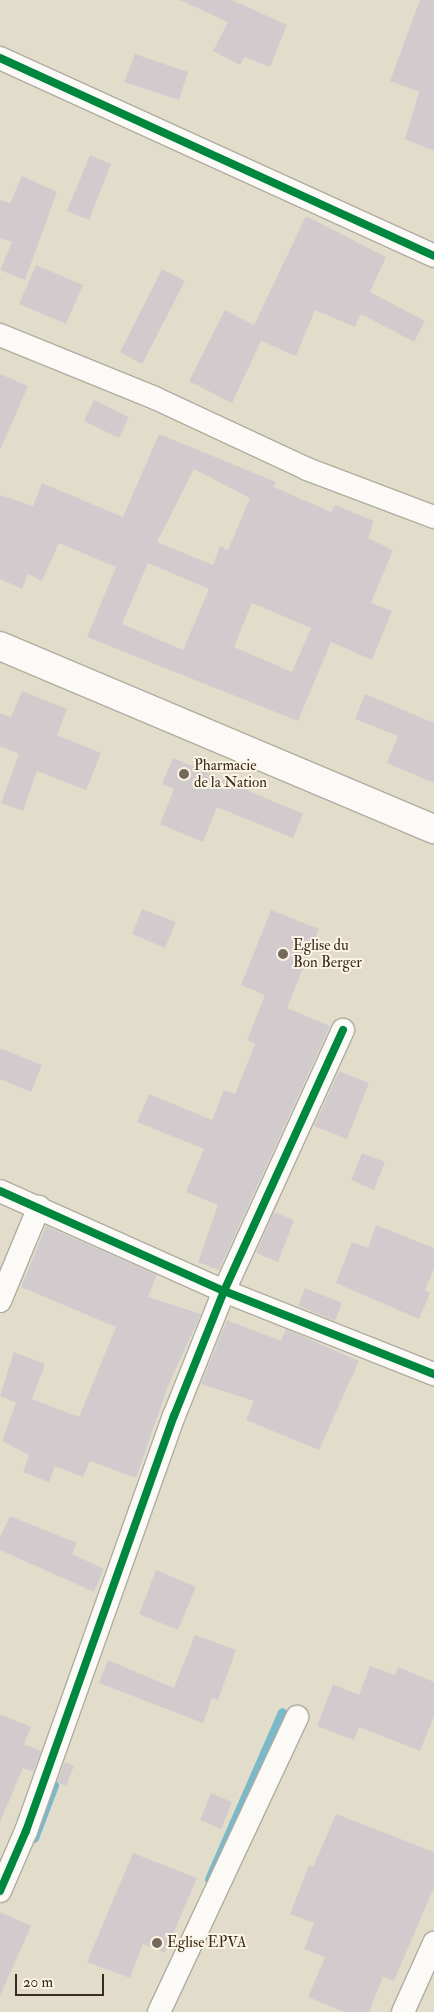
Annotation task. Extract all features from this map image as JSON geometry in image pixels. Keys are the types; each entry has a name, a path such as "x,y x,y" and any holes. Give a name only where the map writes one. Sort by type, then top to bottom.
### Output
{"main road":[{"path":"0,646 434,829"}],"street":[{"path":"0,58 434,256"},
{"path":"0,335 155,398 307,469 434,517"},
{"path":"0,1890 26,1831 146,1488 224,1291 342,1030"},
{"path":"0,1191 224,1291 434,1374"},
{"path":"0,1301 39,1207"},
{"path":"159,2012 297,1717"},
{"path":"403,2012 434,1943"}],"building":[{"path":"180,0 232,0 287,25 270,67 245,57 240,65 213,51 228,22"},
{"path":"420,0 434,0 434,151 405,139 419,92 390,81"},
{"path":"135,54 188,72 179,100 124,82"},
{"path":"90,155 111,164 89,220 67,211"},
{"path":"22,176 57,192 25,280 0,270 12,242 0,238 0,200 10,203"},
{"path":"306,216 386,257 370,292 425,321 414,342 361,314 355,327 315,310 296,356 261,341 232,403 189,381 225,310 254,325"},
{"path":"36,265 83,285 66,324 19,304"},
{"path":"162,269 185,281 142,364 120,352"},
{"path":"0,374 28,386 0,450"},
{"path":"94,400 129,417 119,438 84,421"},
{"path":"159,434 276,482 274,487 331,512 335,505 374,521 368,538 393,550 371,603 392,611 372,660 331,642 298,721 87,637 116,567 59,543 42,581 28,574 22,589 0,579 0,495 33,506 42,483 123,517","holes":["194,469 250,498 228,550 220,546 213,565 157,542","148,563 209,589 183,650 122,624","252,603 311,628 292,672 234,647"]},
{"path":"22,691 67,709 57,735 101,753 86,790 37,771 23,811 1,803 19,754 0,746 0,713 11,717"},
{"path":"365,694 434,723 434,783 387,763 398,736 355,719"},
{"path":"173,758 303,814 293,838 217,807 203,842 160,824 174,789 162,784"},
{"path":"142,909 176,922 165,948 132,934"},
{"path":"271,910 319,929 287,1008 330,1026 219,1270 198,1262 218,1205 186,1192 204,1149 137,1122 149,1094 212,1120 224,1090 235,1094 255,1044 247,1040 265,995 241,985"},
{"path":"0,1048 42,1065 31,1092 0,1079"},
{"path":"339,1071 369,1083 347,1139 314,1126"},
{"path":"362,1153 385,1162 374,1190 351,1180"},
{"path":"274,1212 294,1220 278,1262 256,1253"},
{"path":"376,1225 434,1248 434,1268 425,1290 430,1293 419,1319 336,1283 352,1242 368,1248"},
{"path":"46,1226 157,1275 148,1297 201,1314 168,1386 136,1478 90,1461 83,1477 55,1466 49,1482 23,1472 29,1455 2,1441 16,1403 0,1396 14,1352 45,1364 32,1399 79,1417 116,1327 21,1287"},
{"path":"305,1288 342,1303 335,1321 298,1306"},
{"path":"227,1320 281,1341 286,1329 359,1361 319,1450 246,1420 254,1401 201,1384"},
{"path":"10,1516 77,1543 72,1554 104,1569 94,1592 0,1550 0,1537"},
{"path":"156,1570 196,1587 178,1630 139,1614"},
{"path":"195,1635 236,1650 218,1700 212,1698 203,1723 99,1683 108,1660 174,1688"},
{"path":"370,1666 395,1675 398,1667 434,1682 434,1716 420,1751 359,1727 354,1740 317,1726 333,1684 359,1695"},
{"path":"0,1714 31,1727 24,1744 41,1751 33,1772 23,1768 0,1822"},
{"path":"65,1762 74,1766 66,1786 57,1782"},
{"path":"211,1793 232,1802 221,1829 200,1820"},
{"path":"336,1814 434,1852 434,1887 394,1981 383,1977 369,2012 344,2012 308,1997 325,1957 304,1949 314,1923 290,1914 309,1865 313,1867"},
{"path":"133,1853 197,1878 165,1953 143,1944 130,1978 87,1962"},
{"path":"0,1912 31,1926 0,1996"}],"waterway":[{"path":"209,1879 282,1712"},
{"path":"34,1838 54,1785"}],"cycle path":[{"path":"0,58 434,256"},
{"path":"0,1891 26,1831 174,1416 224,1291 343,1030"},
{"path":"0,1191 224,1291 434,1374"}],"place":[{"name":"Pharmacie de la Nation","path":"184,774"},
{"name":"Eglise du Bon Berger","path":"283,954"},
{"name":"Eglise EPVA","path":"157,1943"}]}
